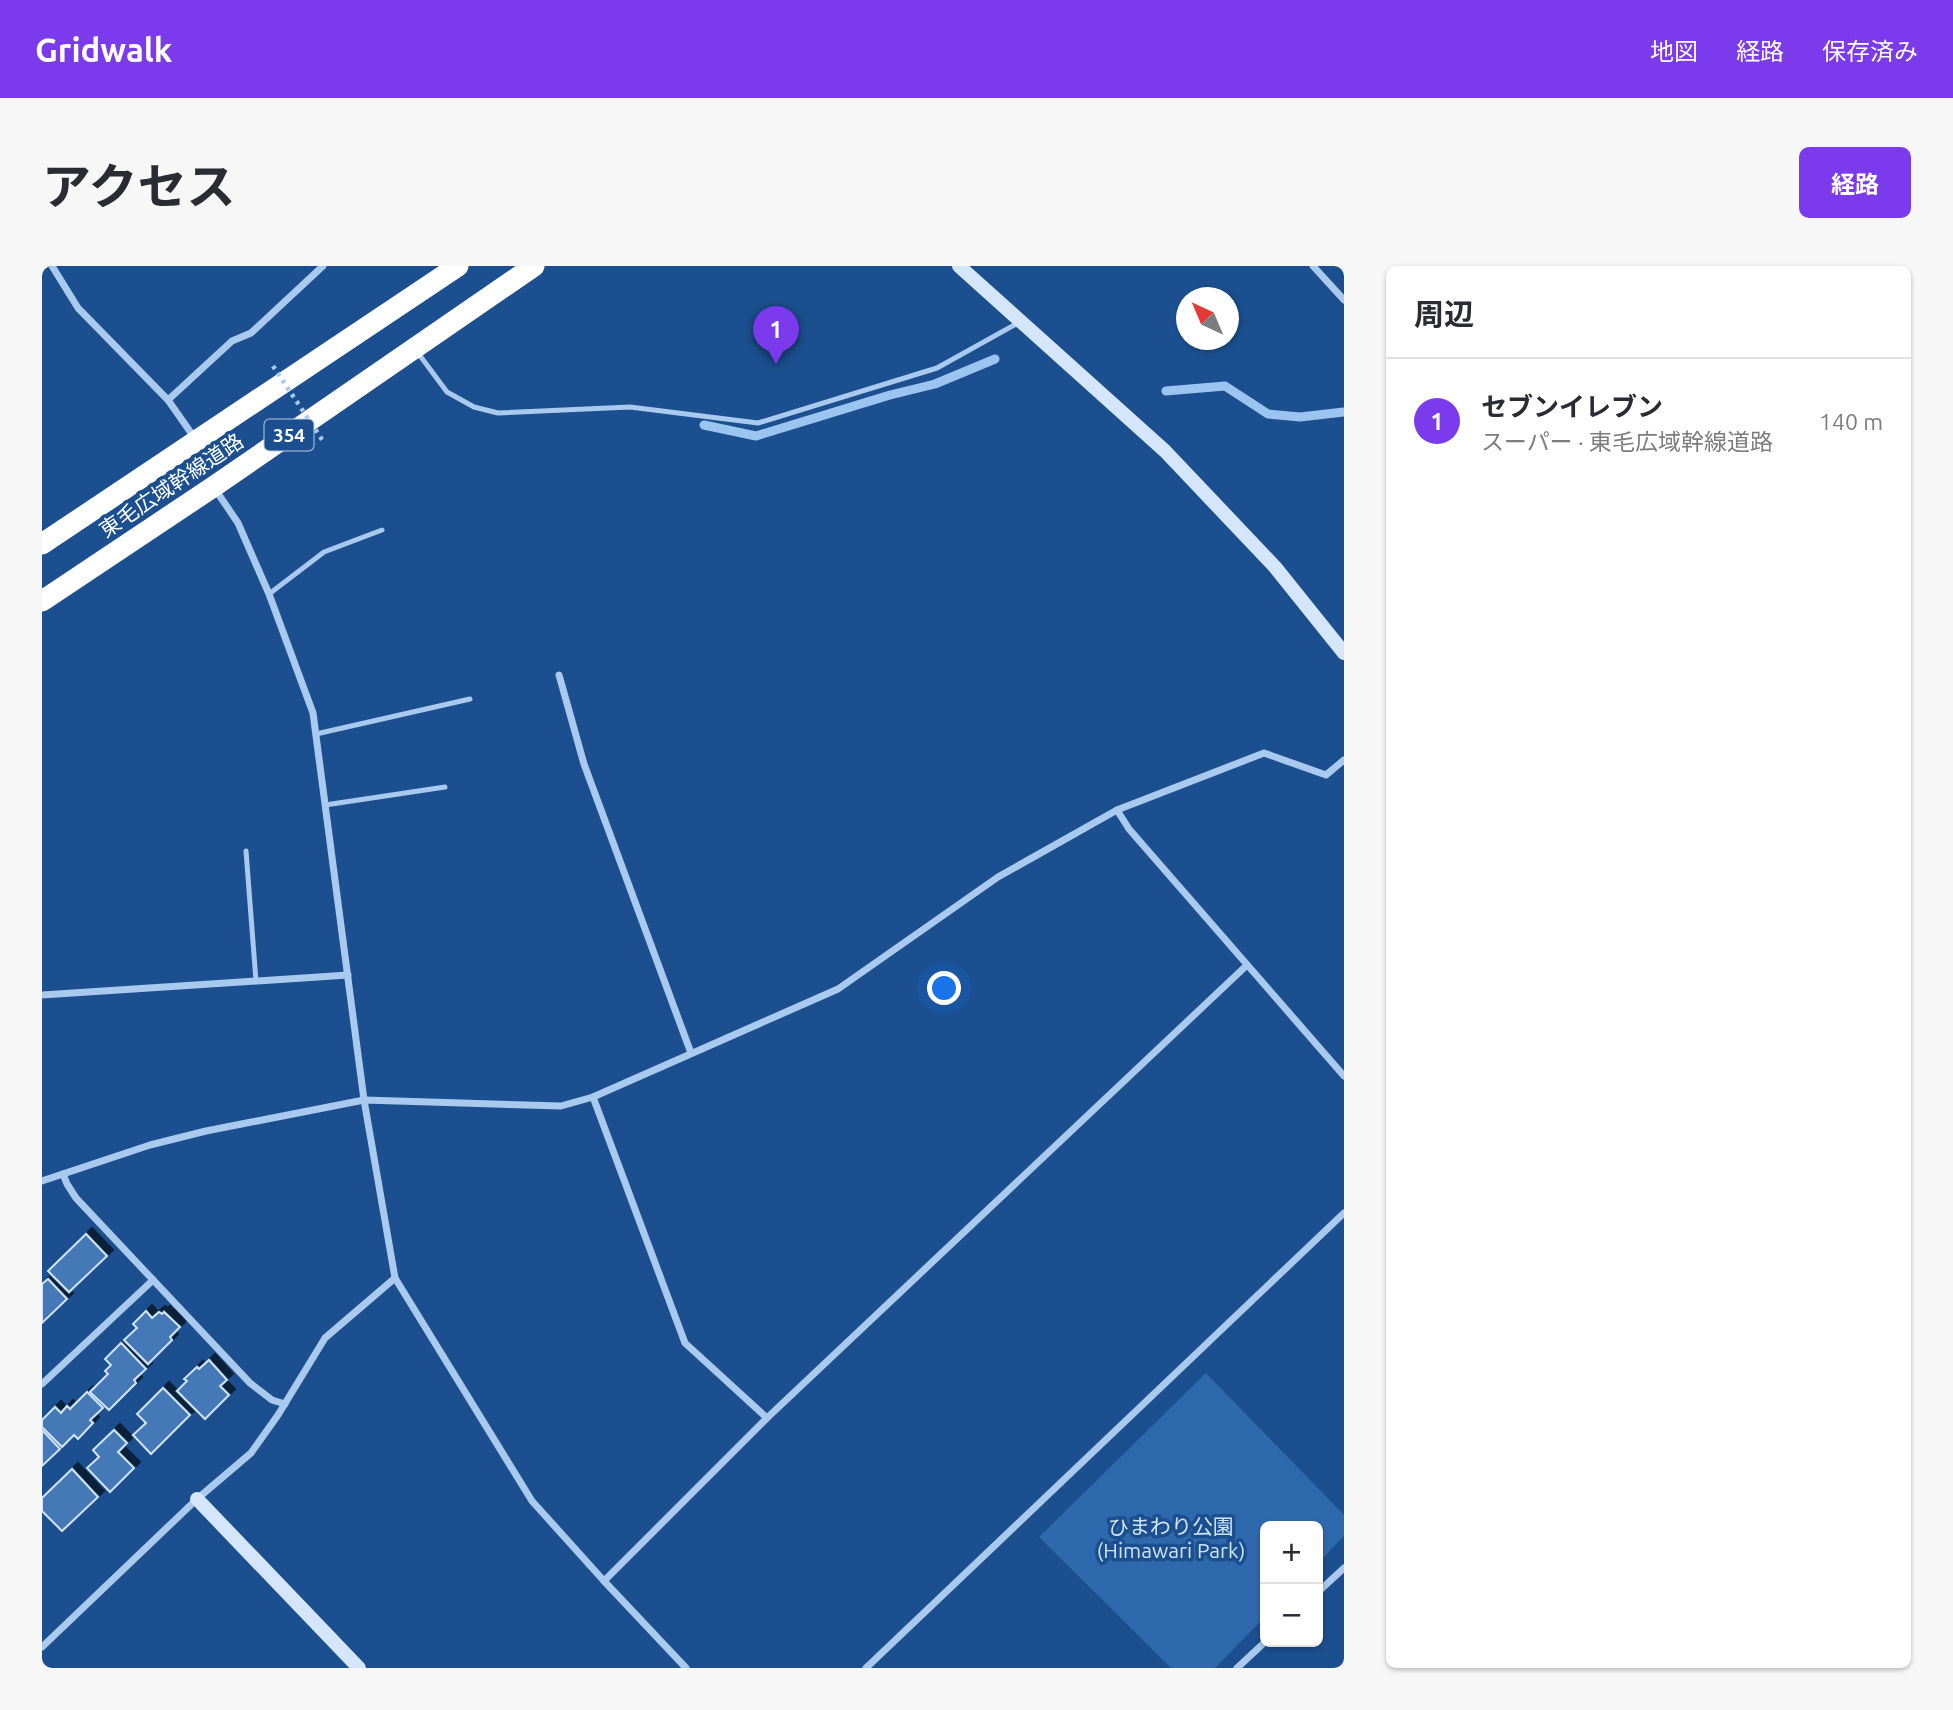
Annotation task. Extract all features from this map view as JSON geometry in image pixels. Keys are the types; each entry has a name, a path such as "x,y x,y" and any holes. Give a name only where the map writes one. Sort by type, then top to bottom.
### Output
{"highway":[{"name":"東毛広域幹線道路","path":"42,544 458,266"},
{"name":"東毛広域幹線道路","path":"42,601 534,266"}],"street":[{"path":"52,266 78,308 168,400 197,440"},
{"path":"168,400 232,341 251,333 323,266"},
{"path":"959,266 1165,451 1275,567 1344,653"},
{"path":"1313,266 1344,300"},
{"path":"213,487 238,523 269,594 313,713 364,1100 395,1278 532,1501 686,1668"},
{"path":"559,675 584,764 691,1053"},
{"path":"42,1181 150,1145 206,1131 364,1100 561,1106 593,1097 838,989 998,877 1118,810 1264,753 1326,775 1344,760"},
{"path":"1118,810 1129,829 1344,1076"},
{"path":"604,1581 767,1418 1246,966"},
{"path":"42,995 348,975"},
{"path":"593,1097 685,1343 767,1418"},
{"path":"63,1174 66,1184 76,1198 250,1383 272,1399 285,1404"},
{"path":"866,1668 1344,1213"},
{"path":"42,1647 197,1499 251,1453 325,1338 395,1278"},
{"path":"42,1384 153,1280"},
{"path":"197,1499 359,1668"},
{"path":"1323,1587 1344,1568"},
{"path":"1237,1668 1260,1647"}],"lane":[{"path":"415,348 447,393 474,407 498,413 630,407 758,423 937,368 1020,321"},
{"path":"269,594 324,552 382,530"},
{"path":"316,734 470,699"},
{"path":"325,805 444,787"},
{"path":"246,851 256,982"}],"path":[{"path":"272,366 323,441"}],"green space":[{"name":"ひまわり公園 (Himawari Park)","path":"1206,1373 1344,1515 1344,1536 1323,1558 1323,1521 1260,1521 1260,1622 1215,1668 1171,1668 1039,1537"}],"building":[{"path":"86,1234 107,1256 69,1292 48,1271"},
{"path":"48,1279 67,1299 42,1323 42,1284"},
{"path":"146,1311 152,1318 159,1312 164,1312 180,1327 170,1337 172,1340 148,1364 124,1340 137,1328 133,1324"},
{"path":"121,1343 146,1369 109,1410 90,1392 108,1374 105,1371 111,1365 105,1359"},
{"path":"209,1360 227,1380 220,1386 229,1395 205,1419 177,1391 187,1381 184,1379"},
{"path":"163,1388 190,1415 151,1454 133,1435 146,1423 137,1414"},
{"path":"87,1392 103,1408 90,1420 93,1423 78,1439 74,1435 62,1447 42,1427 42,1420 55,1407 61,1413 67,1406 70,1409"},
{"path":"42,1430 60,1449 42,1466"},
{"path":"114,1430 127,1443 118,1452 134,1468 110,1492 87,1468 99,1457 93,1450"},
{"path":"72,1469 98,1497 62,1531 42,1511 42,1498"}],"waterway":[{"path":"704,425 756,436 935,384 995,359"},
{"path":"1166,391 1225,386 1268,414 1300,417 1344,412"}],"place":[{"name":"セブンイレブン","path":"776,364"}]}
